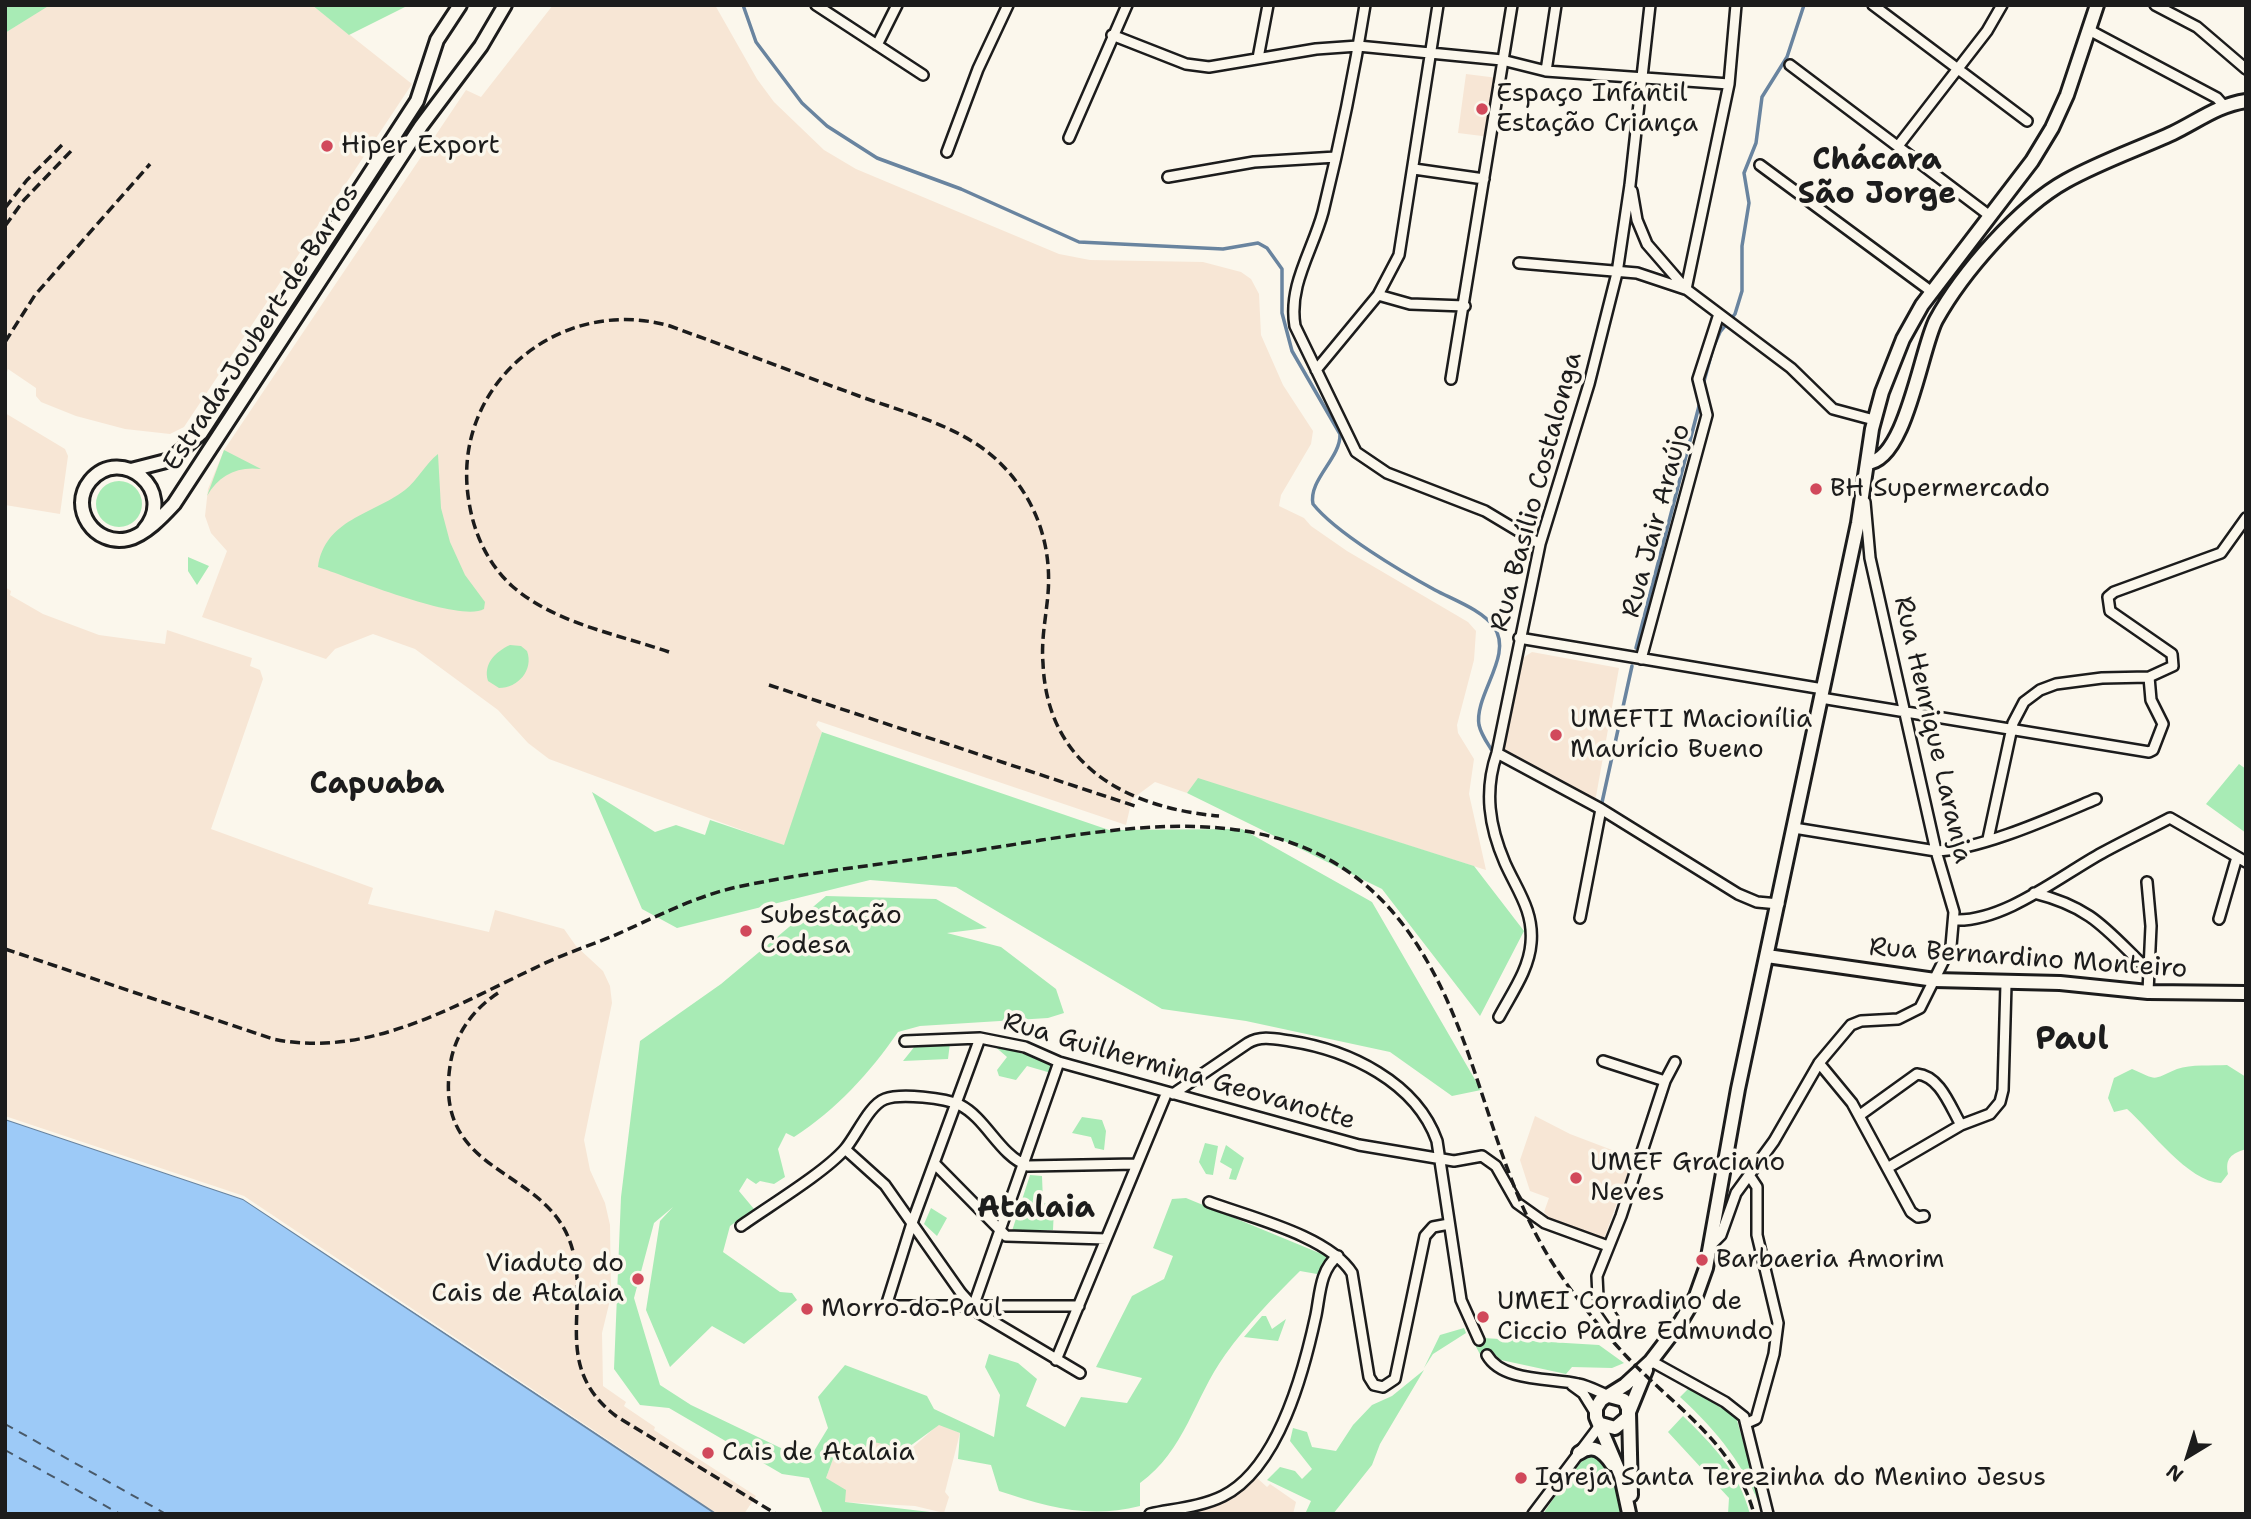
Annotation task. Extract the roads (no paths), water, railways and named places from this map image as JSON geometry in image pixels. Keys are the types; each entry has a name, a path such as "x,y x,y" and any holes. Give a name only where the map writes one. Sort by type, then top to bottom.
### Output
{"street":[{"name":"Estrada Joubert de Barros","path":"131,470 170,460 201,433 417,101 438,40 460,5"},
{"name":"Estrada Joubert de Barros","path":"144,530 178,498 421,126 481,46 505,5"},
{"path":"816,5 923,75"},
{"path":"877,45 897,5"},
{"path":"947,152 978,69 1008,5"},
{"path":"1069,138 1127,5"},
{"path":"1258,58 1268,5"},
{"path":"1365,5 1336,157 1320,223 1297,279 1293,313 1304,348 1356,452 1388,473 1485,511 1540,544"},
{"path":"1316,370 1378,295 1399,255 1438,5"},
{"path":"1451,379 1512,5"},
{"path":"1546,71 1556,5"},
{"name":"Rua Basílio Costalonga","path":"1499,1017 1528,963 1531,940 1524,898 1504,862 1491,812 1488,786 1540,544 1589,384 1616,273 1630,185 1650,5"},
{"path":"1686,289 1729,84 1736,5"},
{"path":"1873,5 2027,121"},
{"path":"1898,146 1987,31 2002,5"},
{"path":"1598,1419 1609,1428 1620,1427 1651,1361 1692,1305 1702,1282 1737,1097 1864,486 1874,420 1903,340 1932,292 2052,128 2067,95 2097,5"},
{"path":"2155,5 2197,27 2246,69"},
{"path":"2089,30 2217,98 2224,106"},
{"path":"1112,35 1186,64 1209,67 1358,46 1502,60 1546,71 1729,84"},
{"path":"1790,65 1990,216"},
{"path":"1867,463 1878,461 1885,455 1910,404 1930,334 1940,314 1977,264 2017,220 2064,182 2173,133 2224,106 2246,101"},
{"path":"1168,177 1254,162 1336,157"},
{"path":"1760,165 1932,292"},
{"path":"1414,169 1483,179"},
{"path":"1630,185 1637,220 1647,244 1686,289 1791,368 1833,409 1874,420"},
{"path":"1520,264 1637,273 1686,289"},
{"path":"1378,295 1410,304 1465,306"},
{"name":"Rua Jair Araújo","path":"1641,659 1707,415 1698,379 1727,319"},
{"path":"109,469 131,470 143,477 154,496 152,518 144,530 132,538 110,540 92,528 84,515 84,494 96,475 109,469"},
{"name":"Rua Henrique Laranja","path":"1710,1247 1721,1235 1733,1199 1774,1141 1819,1063 1851,1025 1898,1019 1920,1008 1951,946 1955,920 1936,851 1870,558 1864,486"},
{"path":"1988,839 2015,715 2040,690 2056,684 2102,678 2149,677 2169,670 2175,659 2110,611 2109,597 2114,592 2221,553 2246,518"},
{"path":"1519,638 1822,693 1907,714 2149,752 2163,724 2151,700 2149,677"},
{"path":"1497,753 1601,809 1738,894 1757,902 1779,904"},
{"path":"1794,828 1936,851 1967,848 2096,799"},
{"path":"1580,918 1601,809"},
{"path":"1955,920 1976,920 2034,893 2102,853 2170,818 2241,859 2219,919"},
{"path":"2147,882 2151,926 2148,992"},
{"path":"2034,893 2066,901 2085,911 2150,972"},
{"name":"Rua Bernardino Monteiro","path":"1767,956 1935,981 2060,983 2148,992 2246,993"},
{"path":"1999,1041 2003,984"},
{"path":"1889,1167 1961,1125 1990,1114 2000,1102 2003,1090 2003,984"},
{"path":"980,1038 912,1223 886,1306 1079,1306"},
{"name":"Rua Guilhermina Geovanotte","path":"905,1041 980,1038 1025,1047 1059,1062 1335,1140 1454,1161 1477,1156 1489,1159 1517,1203 1556,1229 1608,1246"},
{"path":"1056,1360 1137,1164 1170,1093 1256,1039 1307,1044 1358,1060 1390,1081 1427,1119 1440,1157 1461,1300 1479,1340"},
{"path":"1602,1061 1665,1081"},
{"path":"972,1307 1059,1062"},
{"path":"1614,1320 1596,1287 1665,1081 1675,1062"},
{"path":"1819,1063 1860,1115 1911,1212 1918,1217 1924,1216"},
{"path":"1860,1115 1917,1074 1926,1075 1936,1082 1961,1125"},
{"path":"741,1226 845,1149 877,1105 886,1098 939,1099 956,1104 976,1117 1023,1164 1137,1164"},
{"path":"845,1149 877,1177 972,1307 995,1325 1080,1373"},
{"path":"934,1164 1000,1231 1011,1237 1106,1239"},
{"path":"1747,1423 1756,1419 1778,1330 1757,1234 1757,1187 1749,1175"},
{"path":"1209,1202 1315,1243 1338,1256 1352,1273 1369,1377 1374,1385 1387,1387 1395,1379 1425,1236 1433,1227 1449,1224"},
{"path":"1150,1514 1219,1498 1236,1488 1253,1469 1269,1446 1290,1403 1306,1356 1324,1276 1338,1256"},
{"path":"1487,1355 1500,1369 1583,1385 1624,1400 1629,1412 1629,1513"},
{"path":"1651,1361 1740,1412 1747,1423 1769,1513"},
{"path":"1533,1514 1579,1453 1598,1419 1599,1402 1651,1361"},
{"path":"1567,1383 1583,1393 1598,1419 1621,1476 1629,1513"},
{"path":"1579,1453 1590,1448 1599,1449 1621,1476"}],"water":[{"path":"5,1119 243,1199 716,1514 5,1514"}],"waterway":[{"path":"743,5 756,42 802,103 827,126 877,158 961,189 1079,242 1223,249 1258,243 1267,248 1282,269 1282,313 1292,351 1340,434 1336,452 1315,486 1313,504 1337,527 1370,551 1475,610 1494,627 1499,638 1497,662 1479,713 1479,725 1491,749"},
{"path":"1703,385 1713,348 1720,332 1735,314 1742,291 1742,246 1749,203 1744,173 1756,143 1762,97 1787,57 1804,5"},
{"path":"1636,648 1699,406"},
{"path":"1601,807 1632,666"}],"railway":[{"path":"5,208 27,180 65,142"},
{"path":"5,226 24,200 73,149"},
{"path":"5,342 35,295 150,164"},
{"path":"669,652 587,626 529,599 503,577 489,558 478,537 471,514 467,460 476,421 495,387 520,358 552,337 589,324 629,320 670,326 934,422 986,451 1001,464 1024,492 1044,541 1049,576 1043,663 1048,699 1059,729 1076,755 1098,775 1124,791 1153,803 1219,816"},
{"path":"769,685 1135,806"},
{"path":"5,949 273,1039 308,1043 343,1042 410,1025 674,908 737,887 1100,832 1163,827 1224,828 1282,840 1336,864 1385,903 1427,961 1461,1034 1514,1187 1550,1259 1577,1298 1618,1347 1719,1447 1745,1489 1754,1514"},
{"path":"498,993 480,1007 460,1034 450,1066 449,1101 458,1128 473,1149 536,1196 555,1215 569,1239 575,1263 576,1332 583,1375 595,1396 616,1416 776,1514"}],"place":[{"name":"Espaço Infantil Estação Criança","path":"1482,109"},
{"name":"Hiper Export","path":"327,146"},
{"name":"BH Supermercado","path":"1816,489"},
{"name":"UMEFTI Macionília Maurício Bueno","path":"1556,735"},
{"name":"Subestação Codesa","path":"746,931"},
{"name":"UMEF Graciano Neves","path":"1576,1178"},
{"name":"Barbaeria Amorim","path":"1702,1260"},
{"name":"Viaduto do Cais de Atalaia","path":"638,1279"},
{"name":"Morro do Paul","path":"807,1309"},
{"name":"UMEI Corradino de Ciccio Padre Edmundo","path":"1483,1317"},
{"name":"Cais de Atalaia","path":"708,1453"},
{"name":"Igreja Santa Terezinha do Menino Jesus","path":"1521,1478"}],"district":[{"name":"Chácara São Jorge","path":"1877,178"},
{"name":"Capuaba","path":"377,785"},
{"name":"Paul","path":"2072,1040"},
{"name":"Atalaia","path":"1036,1209"}]}
